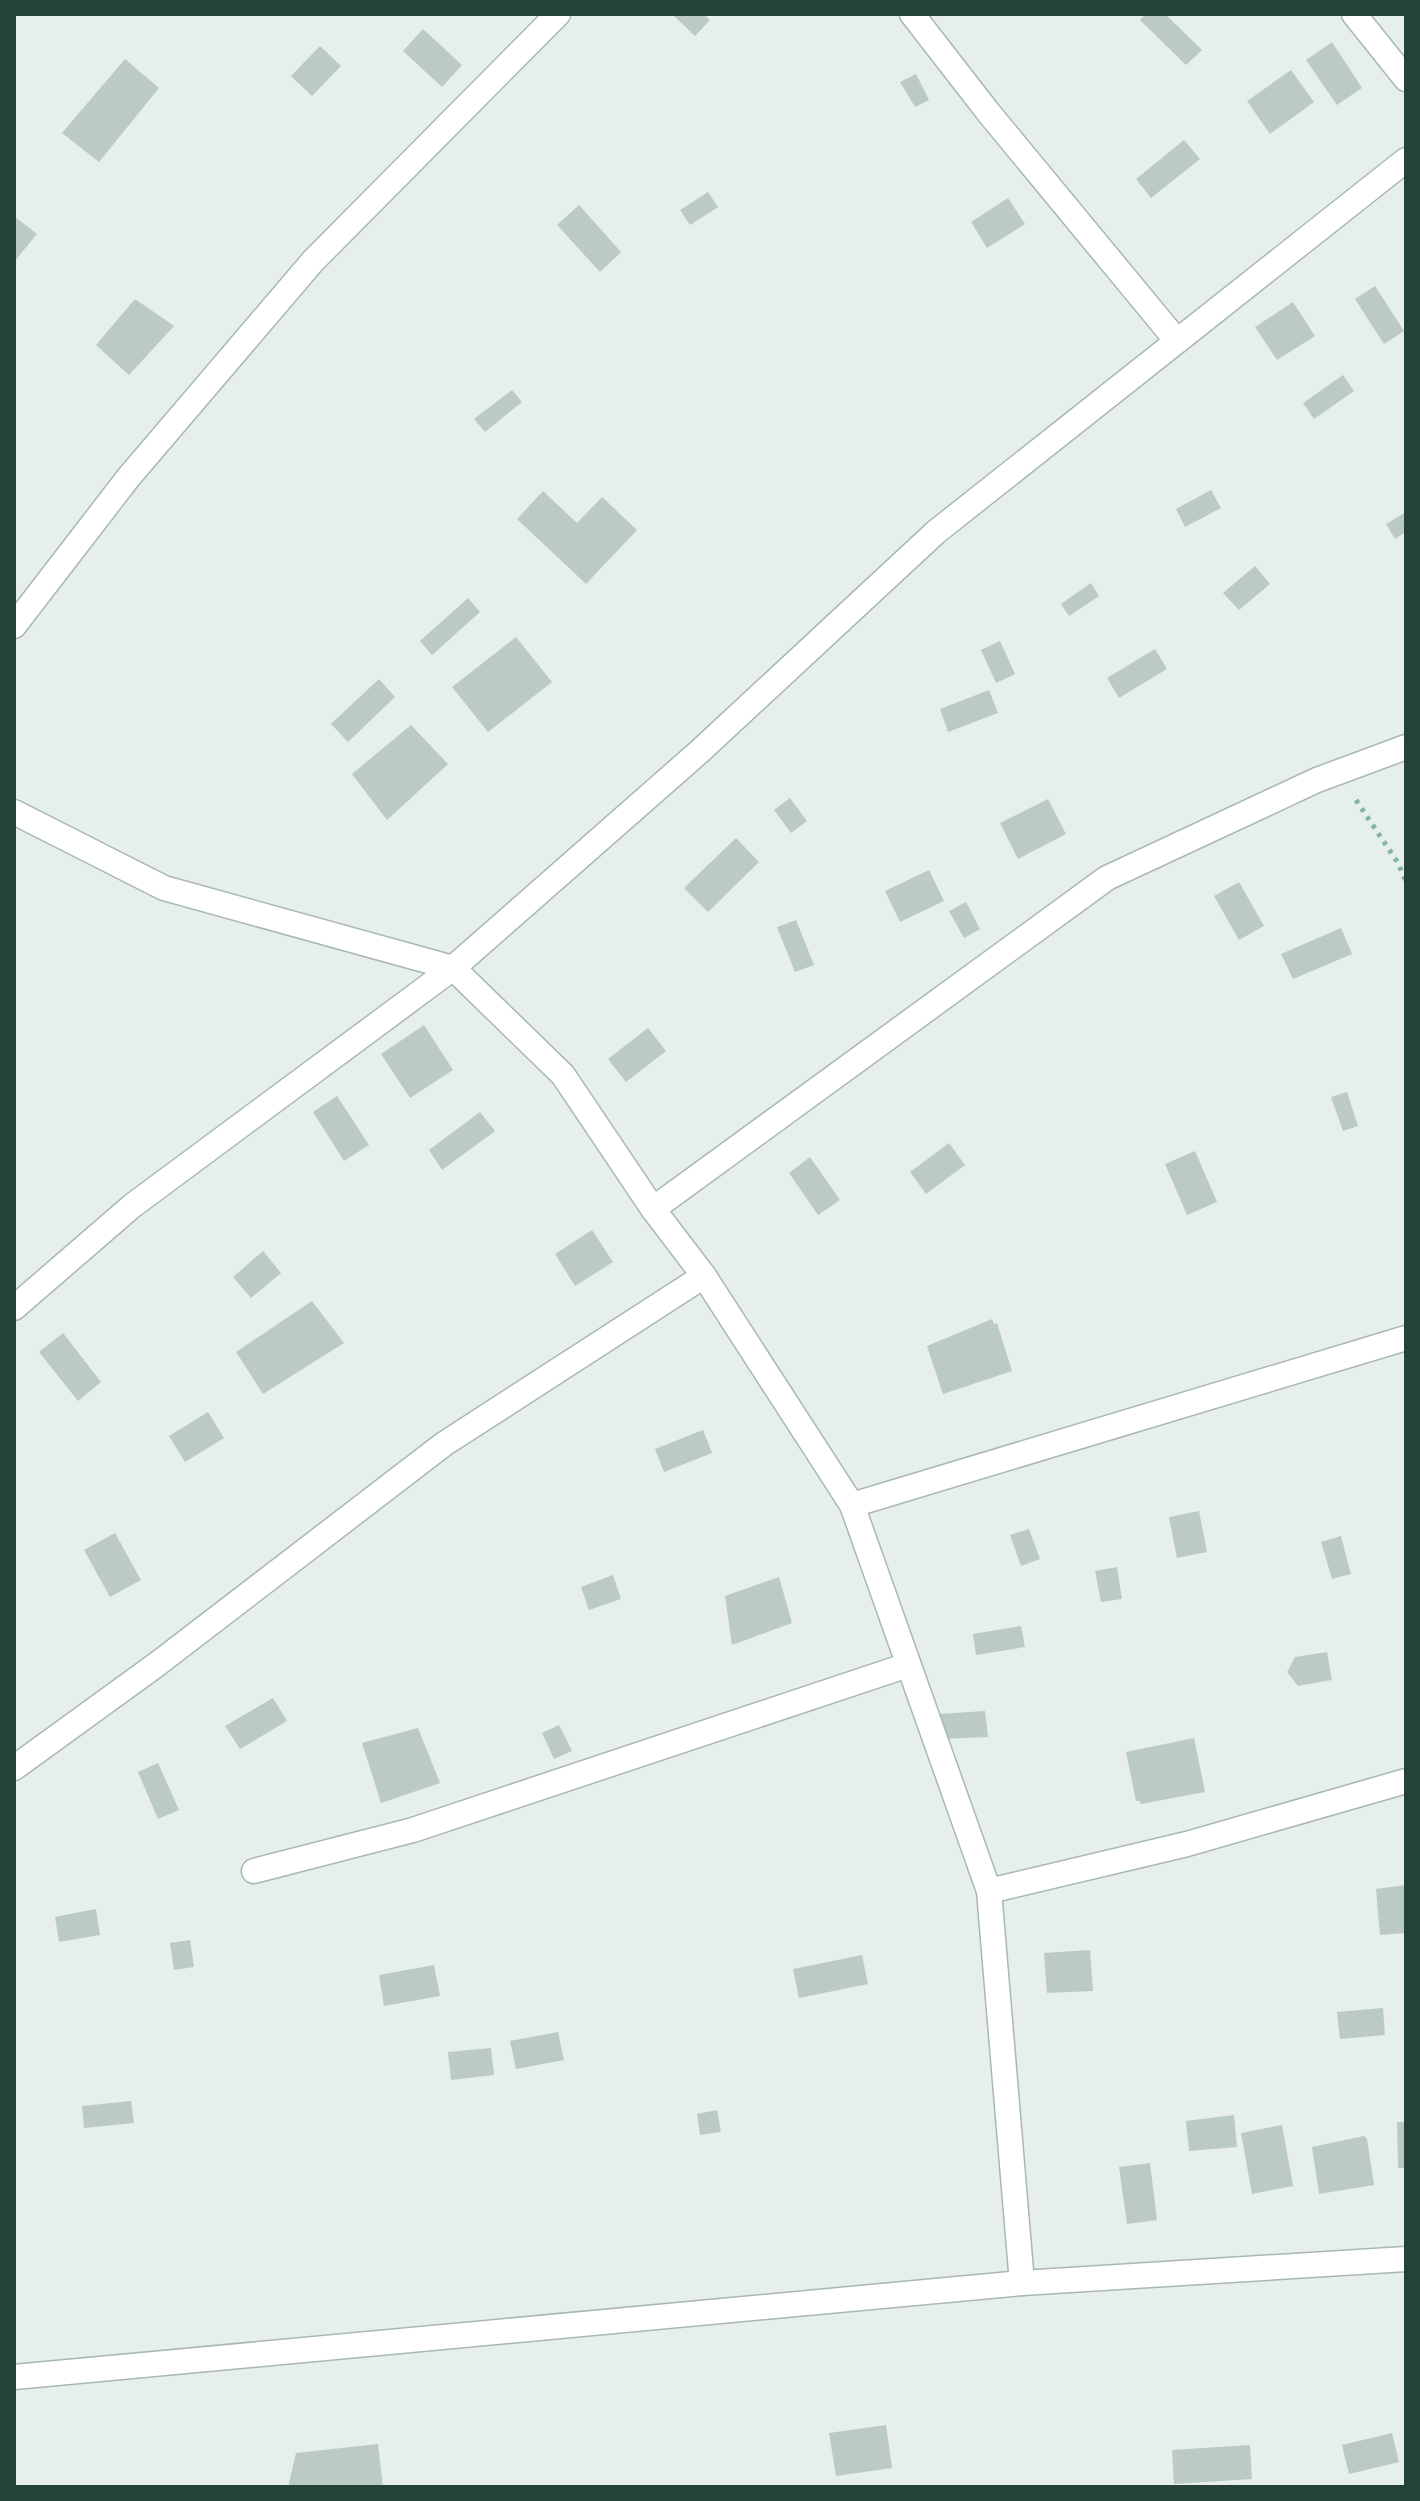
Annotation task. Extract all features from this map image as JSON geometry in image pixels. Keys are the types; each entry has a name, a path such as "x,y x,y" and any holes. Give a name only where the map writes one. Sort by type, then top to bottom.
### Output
{"street":[{"path":"14,626 128,478 313,261 558,14"},
{"path":"912,14 988,112 1177,341"},
{"path":"1354,14 1406,79"},
{"path":"14,1308 132,1206 453,968 699,752 936,532 1406,160"},
{"path":"653,1209 1107,878 1337,773 1406,747"},
{"path":"14,812 164,888 453,968 563,1075 653,1209 704,1276 852,1505 989,1891 1022,2283"},
{"path":"14,1768 156,1665 444,1444 704,1276"},
{"path":"852,1505 1406,1338"},
{"path":"254,1871 427,1826 908,1665"},
{"path":"989,1891 1187,1844 1406,1781"},
{"path":"14,2377 1022,2283 1406,2259"}],"path":[{"path":"1337,773 1385,843 1406,882"}],"building":[{"path":"672,14 703,14 710,20 695,36"},
{"path":"1146,14 1165,14 1202,50 1186,65 1140,20"},
{"path":"423,29 462,65 442,87 403,51"},
{"path":"1332,42 1362,88 1337,105 1306,60"},
{"path":"320,46 341,66 312,96 291,76"},
{"path":"125,59 159,88 99,162 62,133"},
{"path":"1291,70 1314,102 1270,134 1247,101"},
{"path":"916,74 929,100 915,107 900,82"},
{"path":"1184,140 1200,159 1151,198 1136,179"},
{"path":"708,192 718,207 690,225 680,210"},
{"path":"1008,198 1025,224 987,248 971,222"},
{"path":"579,205 621,252 600,272 557,225"},
{"path":"14,216 37,234 14,262"},
{"path":"1375,286 1404,331 1384,344 1355,299"},
{"path":"135,299 174,326 129,375 96,345"},
{"path":"1293,302 1315,336 1277,360 1255,327"},
{"path":"1343,375 1354,391 1314,419 1303,403"},
{"path":"512,390 522,402 485,432 474,419"},
{"path":"1211,490 1221,508 1185,527 1176,509"},
{"path":"543,491 577,523 602,497 637,530 586,584 517,519"},
{"path":"1406,512 1406,532 1395,539 1386,524"},
{"path":"1255,566 1270,584 1239,610 1223,593"},
{"path":"1091,583 1099,596 1069,616 1061,604"},
{"path":"468,598 480,612 432,655 420,641"},
{"path":"516,637 552,682 488,732 452,687"},
{"path":"1000,641 1015,674 996,683 981,650"},
{"path":"1155,649 1167,669 1119,698 1107,678"},
{"path":"379,679 395,697 348,742 331,724"},
{"path":"989,690 998,713 948,732 940,709"},
{"path":"411,725 448,764 387,820 352,774"},
{"path":"790,798 807,821 791,833 774,810"},
{"path":"1048,799 1066,834 1018,859 1000,823"},
{"path":"736,838 759,862 708,912 684,888"},
{"path":"929,870 944,901 900,922 885,891"},
{"path":"1239,882 1264,926 1239,940 1214,896"},
{"path":"966,902 980,929 964,938 949,911"},
{"path":"796,920 814,965 795,972 777,927"},
{"path":"1341,928 1352,954 1293,979 1281,954"},
{"path":"424,1025 453,1070 410,1098 381,1054"},
{"path":"648,1028 666,1051 626,1082 608,1059"},
{"path":"1347,1092 1358,1126 1343,1131 1331,1097"},
{"path":"337,1096 369,1145 344,1161 313,1112"},
{"path":"480,1112 495,1131 442,1170 429,1150"},
{"path":"949,1143 965,1165 926,1194 910,1172"},
{"path":"1195,1151 1217,1202 1187,1215 1165,1164"},
{"path":"810,1157 840,1200 818,1215 789,1173"},
{"path":"592,1230 613,1262 575,1286 555,1254"},
{"path":"263,1251 281,1273 251,1298 233,1277"},
{"path":"312,1301 344,1343 263,1394 236,1352"},
{"path":"992,1319 994,1324 997,1323 1012,1371 943,1394 927,1346"},
{"path":"63,1333 101,1382 78,1401 39,1352"},
{"path":"208,1412 224,1438 185,1462 169,1436"},
{"path":"703,1430 712,1453 664,1472 655,1449"},
{"path":"1199,1511 1207,1552 1177,1558 1169,1517"},
{"path":"1029,1529 1040,1559 1021,1566 1010,1535"},
{"path":"115,1533 141,1580 110,1597 84,1550"},
{"path":"1341,1536 1351,1574 1332,1579 1321,1542"},
{"path":"1117,1567 1122,1599 1101,1602 1095,1571"},
{"path":"613,1575 621,1599 589,1610 581,1587"},
{"path":"779,1577 792,1623 732,1645 725,1596"},
{"path":"1021,1626 1025,1647 976,1655 973,1634"},
{"path":"1327,1652 1332,1680 1298,1686 1287,1672 1295,1657"},
{"path":"273,1698 287,1721 240,1749 225,1726"},
{"path":"985,1711 988,1737 941,1739 939,1714"},
{"path":"559,1725 572,1751 554,1759 542,1733"},
{"path":"418,1728 440,1783 381,1803 362,1743"},
{"path":"1194,1738 1205,1792 1141,1804 1136,1801 1126,1752"},
{"path":"158,1763 179,1810 158,1819 138,1772"},
{"path":"1406,1885 1406,1933 1380,1935 1376,1889"},
{"path":"96,1909 100,1935 59,1942 55,1917"},
{"path":"190,1940 194,1967 174,1970 170,1943"},
{"path":"1090,1950 1093,1991 1047,1993 1044,1953"},
{"path":"862,1955 868,1984 799,1998 793,1969"},
{"path":"434,1965 440,1996 384,2006 379,1975"},
{"path":"1383,2008 1385,2035 1340,2039 1337,2012"},
{"path":"558,2032 564,2060 516,2069 510,2041"},
{"path":"491,2048 494,2075 451,2080 448,2052"},
{"path":"131,2101 134,2123 84,2128 82,2106"},
{"path":"717,2110 721,2132 700,2135 697,2114"},
{"path":"1234,2115 1237,2147 1189,2151 1186,2121"},
{"path":"1397,2122 1406,2122 1406,2168 1398,2168"},
{"path":"1282,2125 1293,2186 1252,2194 1241,2133"},
{"path":"1364,2136 1374,2185 1319,2194 1312,2147"},
{"path":"1150,2163 1157,2220 1127,2224 1119,2167"},
{"path":"886,2425 892,2468 836,2476 829,2433"},
{"path":"1392,2433 1399,2462 1349,2474 1342,2445"},
{"path":"378,2444 383,2487 290,2487 296,2453"},
{"path":"1250,2445 1252,2479 1174,2484 1172,2450"}]}
